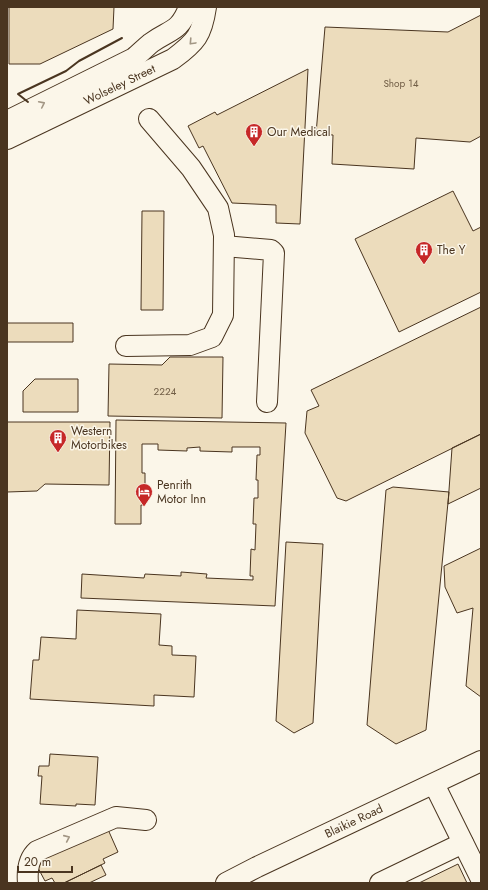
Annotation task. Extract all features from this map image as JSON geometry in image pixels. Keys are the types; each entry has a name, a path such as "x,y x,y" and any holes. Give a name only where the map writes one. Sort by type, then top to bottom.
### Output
{"street":[{"name":"Wolseley Street","path":"7,121 134,58 152,42 171,33 185,16 189,7"},
{"name":"Wolseley Street","path":"7,139 173,59 196,39 204,26 206,7"},
{"path":"126,346 190,346 212,337 223,315 224,235 218,208 191,168 150,119"},
{"path":"224,246 271,250 274,252 267,402"},
{"name":"Blaikie Road","path":"226,883 481,761"},
{"path":"434,784 481,879"},
{"path":"28,883 28,867 31,859 37,851 116,817 146,820"},
{"path":"380,883 463,843"}],"building":[{"path":"9,7 114,7 113,29 40,64 9,64"},
{"path":"481,15 481,136 470,142 416,138 414,169 332,164 333,135 316,134 325,27 448,32"},
{"name":"Our Medical","path":"308,69 300,224 276,223 276,205 232,203 203,146 199,148 188,126 215,112 217,115"},
{"name":"The Y","path":"453,191 473,231 481,227 481,292 399,332 355,239"},
{"path":"142,211 164,211 163,310 141,310"},
{"path":"481,307 481,434 346,501 337,498 305,433 307,411 319,406 311,390"},
{"path":"7,323 73,323 73,342 7,342"},
{"path":"170,357 223,357 222,418 108,416 109,364 162,365"},
{"path":"35,379 78,379 78,412 23,412 23,391"},
{"path":"116,420 286,423 275,606 81,598 82,574 144,578 145,574 181,576 181,572 207,574 206,578 253,580 253,576 250,576 251,549 255,550 256,524 253,524 254,498 258,498 258,480 256,480 257,455 260,455 260,447 232,447 232,452 200,451 200,447 187,448 187,451 158,450 158,444 142,444 142,473 145,473 145,505 141,505 141,524 115,524"},
{"name":"Western Motorbikes","path":"7,422 110,422 109,485 45,484 37,491 7,492"},
{"path":"481,434 481,488 448,504 452,448"},
{"path":"393,487 449,492 426,730 396,744 367,725 386,490"},
{"path":"286,542 323,544 313,723 294,733 276,721"},
{"path":"481,548 481,697 466,686 473,608 457,613 445,587 444,566"},
{"path":"77,610 161,614 159,645 172,646 172,655 196,656 194,697 154,695 154,706 30,699 33,660 39,660 41,637 76,639"},
{"path":"50,754 98,757 95,805 76,804 76,806 40,804 42,776 38,776 39,766 49,766"},
{"path":"106,825 118,852 103,859 105,863 64,883 55,883 52,878 45,881 37,866 40,864 37,859"},
{"path":"458,864 467,883 419,883"},
{"path":"101,865 106,875 89,883 64,883"}],"wall":[{"path":"28,102 18,94 66,71 79,61 122,38"}],"place":[{"name":"Our Medical","path":"254,147"},
{"name":"The Y","path":"424,265"},
{"name":"Western Motorbikes","path":"58,453"},
{"name":"Penrith Motor Inn","path":"144,507"}]}
